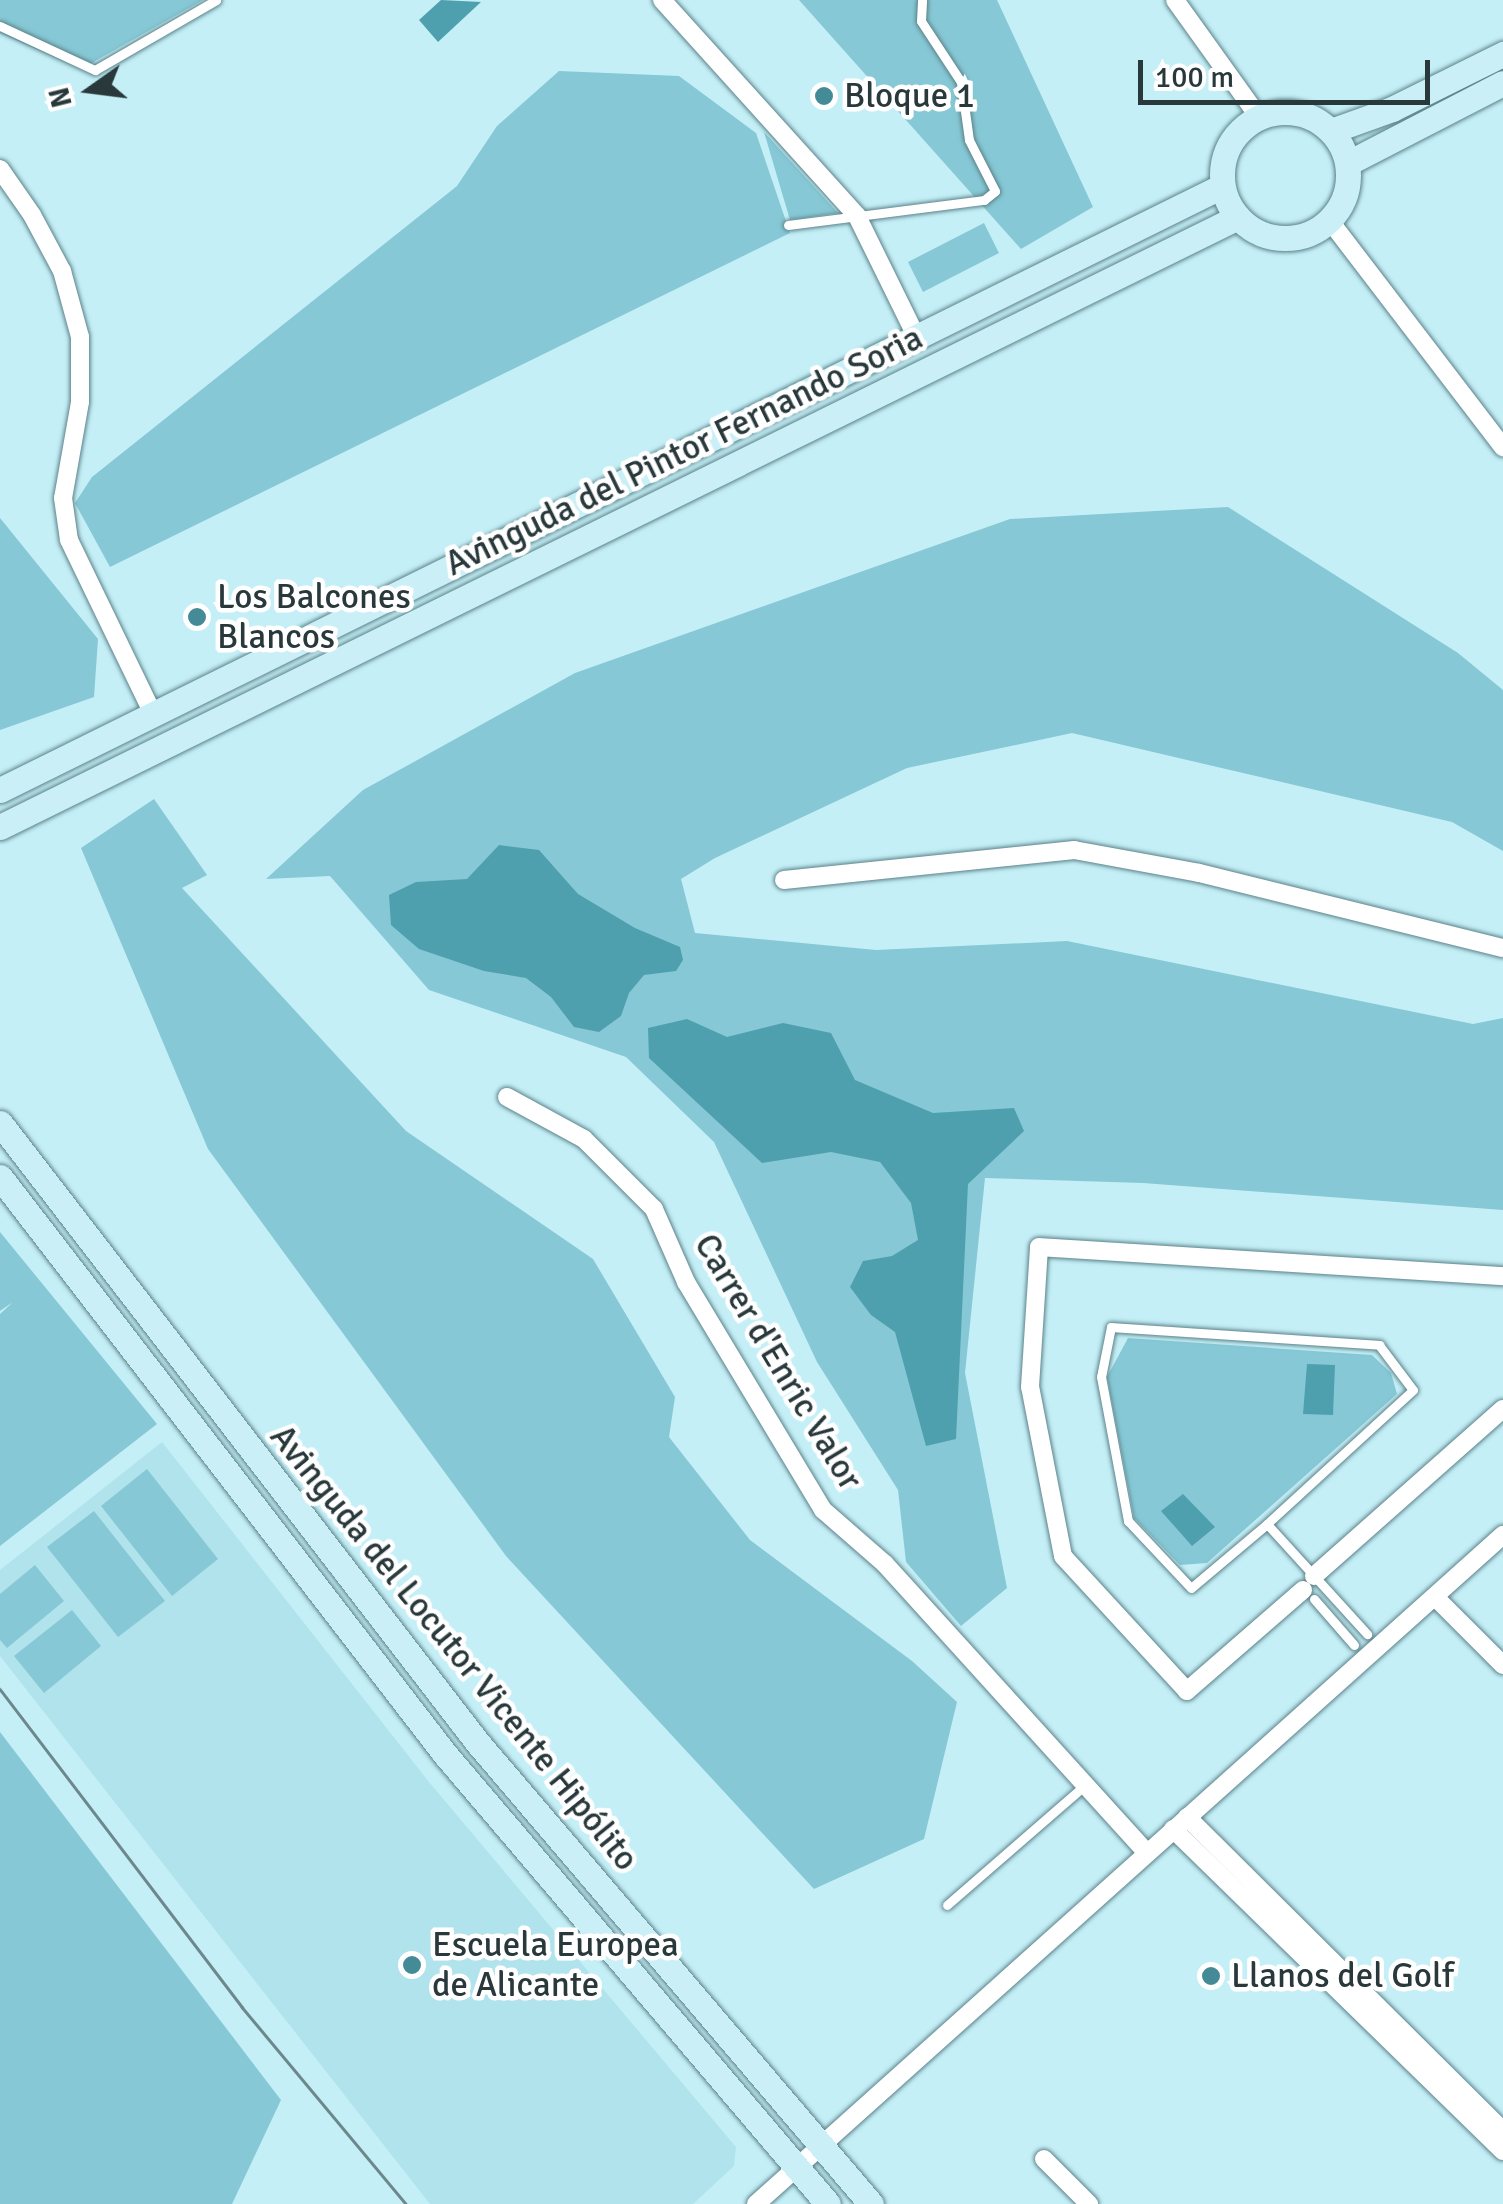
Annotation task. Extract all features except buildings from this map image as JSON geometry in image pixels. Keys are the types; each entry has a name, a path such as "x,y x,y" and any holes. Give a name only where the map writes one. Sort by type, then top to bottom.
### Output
{"street":[{"name":"Avinguda del Pintor Fernando Soria","path":"662,0 857,216 917,338"},
{"path":"1176,0 1258,116"},
{"path":"1332,131 1392,109 1503,54"},
{"path":"1348,163 1503,83"},
{"path":"1297,112 1332,131 1348,163 1342,204 1330,220 1293,238 1273,237 1238,217 1222,186 1229,145 1258,116 1297,112"},
{"path":"0,169 32,215 62,272 80,337 80,402 63,498 69,540 152,712"},
{"name":"Avinguda del Pintor Fernando Soria","path":"0,790 1222,186"},
{"name":"Avinguda del Pintor Fernando Soria","path":"0,828 1238,217"},
{"path":"1330,220 1503,447"},
{"path":"784,880 1074,850 1199,873 1503,948"},
{"name":"Carrer d'Enric Valor","path":"508,1098 584,1139 654,1209 686,1282 822,1510 885,1564 1146,1852"},
{"name":"Avinguda del Locutor Vicente Hipólito","path":"0,1123 477,1742 871,2204"},
{"name":"Avinguda del Locutor Vicente Hipólito","path":"0,1177 444,1753 828,2204"},
{"path":"1503,1276 1040,1247 1030,1388 1063,1556 1187,1692 1310,1588 1503,1409"},
{"path":"756,2204 1503,1534"},
{"path":"1436,1597 1503,1665"},
{"path":"1180,1823 1503,2130"},
{"path":"1180,1823 1503,2151"},
{"path":"1044,2159 1088,2204"}],"lane":[{"path":"0,26 95,70 216,0"},
{"path":"788,225 984,200 995,191 969,140 961,82 922,21 922,0"},
{"path":"1111,1327 1379,1345 1413,1390 1268,1524 1191,1588 1128,1521 1101,1376 1111,1327"},
{"path":"1268,1524 1354,1645"},
{"path":"1310,1588 1367,1634"},
{"path":"947,1906 1085,1785"}],"shaded area":[{"path":"0,0 203,0 81,69 0,33"},
{"path":"441,0 481,2 438,42 419,20"},
{"path":"799,0 997,0 1093,207 1021,249"},
{"path":"559,71 679,76 756,133 790,233 110,567 75,503 92,477 457,186 497,126"},
{"path":"764,132 838,213 790,220"},
{"path":"984,223 999,253 923,292 908,262"},
{"path":"1228,507 1458,653 1503,690 1503,851 1452,822 1072,733 907,768 715,858 681,879 695,933 876,950 1067,941 1473,1024 1503,1018 1503,1210 1143,1183 985,1178 965,1373 1007,1588 961,1626 906,1562 898,1490 817,1362 714,1142 626,1057 429,990 330,876 266,879 363,790 575,673 1010,519"},
{"path":"0,518 98,639 94,697 0,730"},
{"path":"154,799 207,875 182,888 406,1131 593,1259 675,1397 669,1437 750,1540 912,1661 957,1702 924,1839 814,1889 506,1556 208,1149 81,848"},
{"path":"499,845 539,850 578,894 635,928 680,947 683,960 676,971 644,975 629,993 621,1016 599,1032 574,1027 551,997 526,978 484,971 419,949 391,925 389,895 416,882 467,879"},
{"path":"687,1019 727,1037 783,1023 831,1033 855,1080 933,1113 1014,1108 1024,1131 968,1184 956,1439 926,1446 895,1332 871,1315 850,1287 863,1261 892,1256 918,1240 911,1203 880,1162 831,1152 762,1163 649,1058 648,1028"},
{"path":"0,1232 157,1424 0,1546 0,1314 13,1302 0,1311"},
{"path":"1128,1338 1372,1355 1391,1373 1397,1394 1207,1563 1180,1565 1134,1518 1107,1377"},
{"path":"1307,1364 1335,1365 1333,1415 1303,1414"},
{"name":"Escuela Europea de Alicante","path":"162,1442 429,1782 736,2147 734,2166 693,2204 430,2204 0,1656 0,1570"},
{"path":"147,1469 218,1559 172,1596 101,1506"},
{"path":"1183,1494 1215,1527 1192,1546 1161,1511"},
{"path":"94,1511 165,1601 118,1637 47,1547"},
{"path":"35,1565 64,1601 7,1648 0,1640 0,1594"},
{"path":"72,1610 101,1646 44,1693 14,1656"},
{"path":"0,1732 281,2100 232,2204 0,2204"}],"tram line":[{"path":"0,1689 242,2007 406,2204"}],"place":[{"name":"Bloque 1","path":"824,96"},
{"name":"Los Balcones Blancos","path":"197,617"},
{"name":"Escuela Europea de Alicante","path":"412,1965"},
{"name":"Llanos del Golf","path":"1211,1976"}]}
